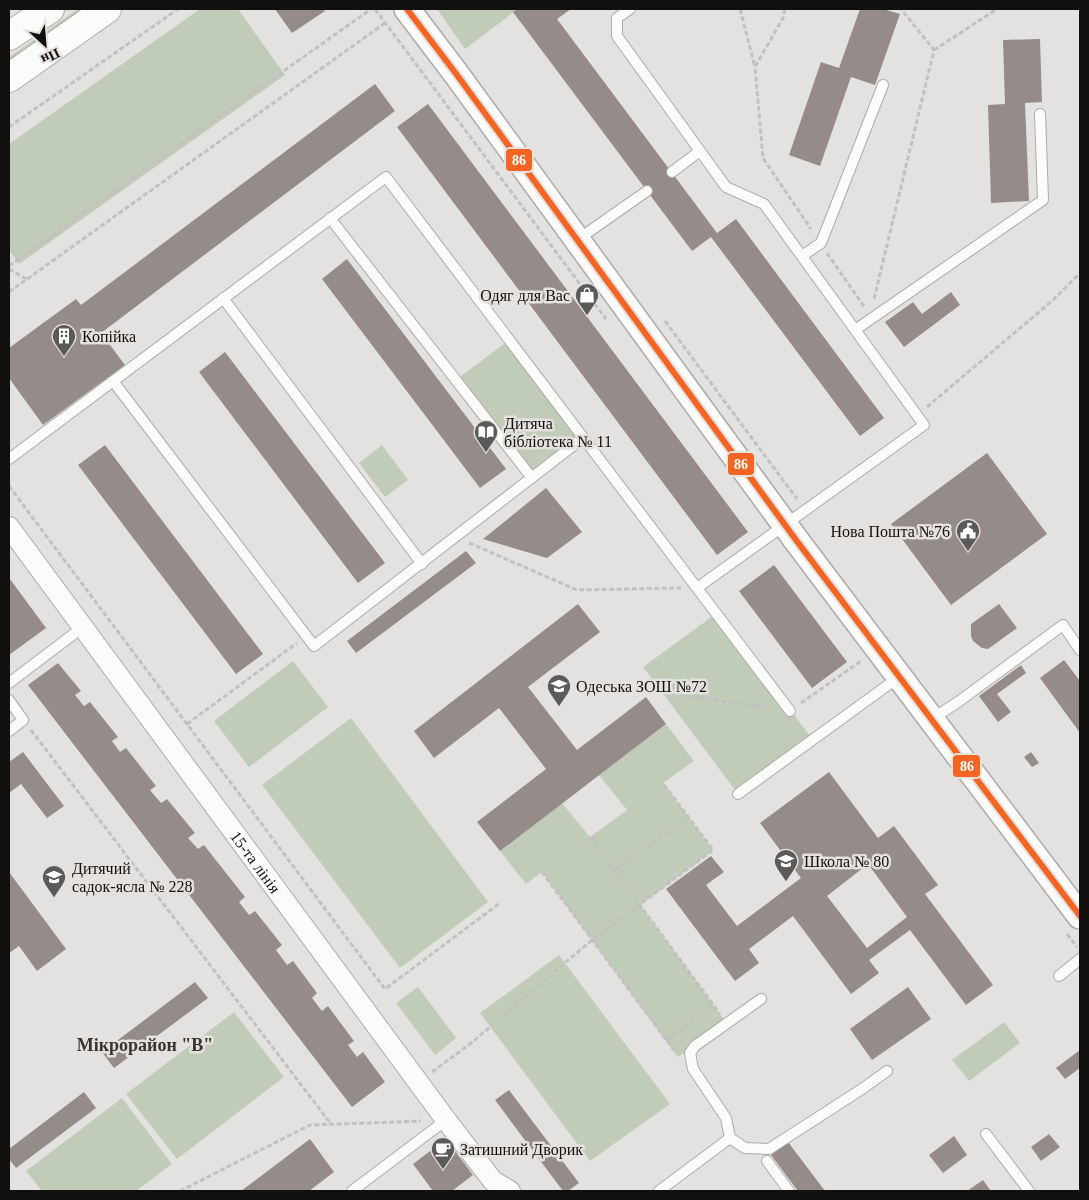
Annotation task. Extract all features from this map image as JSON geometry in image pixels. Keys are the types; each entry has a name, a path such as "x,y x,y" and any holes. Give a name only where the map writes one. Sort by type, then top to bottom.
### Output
{"main road":[{"path":"11,30 50,9"},
{"path":"9,78 107,9"}],"street":[{"path":"406,9 785,525 1080,916"},
{"name":"15-та лінія","path":"9,527 446,1120 493,1181 510,1191"}],"lane":[{"path":"630,9 617,18 617,36 726,187 764,204 924,425 697,588"},
{"path":"802,256 821,243 883,85"},
{"path":"855,330 1043,200 1040,114"},
{"path":"672,172 700,151"},
{"path":"9,459 386,177 790,711"},
{"path":"577,240 647,191"},
{"path":"330,218 532,478"},
{"path":"223,298 422,564"},
{"path":"113,381 314,646 584,438"},
{"path":"932,719 1064,625 1080,650"},
{"path":"9,682 82,627"},
{"path":"738,794 900,677"},
{"path":"9,700 23,720 9,731"},
{"path":"1059,976 1080,959"},
{"path":"761,999 695,1046 690,1053 693,1069 726,1118 730,1138 745,1148 769,1149 862,1089 887,1070"},
{"path":"352,1191 446,1120"},
{"path":"986,1134 1029,1191"},
{"path":"659,1191 730,1138"},
{"path":"767,1161 789,1191"}],"path":[{"path":"9,127 178,9"},
{"path":"9,292 385,23 373,9 9,267 26,279"},
{"path":"740,9 755,67 763,158 872,319"},
{"path":"755,67 783,18 785,9"},
{"path":"901,9 934,50"},
{"path":"872,319 874,303 934,50 997,9"},
{"path":"917,415 1045,307 1080,273"},
{"path":"9,486 385,989 500,903"},
{"path":"457,537 577,590 697,588"},
{"path":"186,724 306,636"},
{"path":"662,692 790,711 861,661"},
{"path":"23,720 332,1124"},
{"path":"418,1082 470,1044 592,940 713,850 663,783"},
{"path":"615,870 688,817"},
{"path":"590,837 722,1016"},
{"path":"542,872 678,1057"},
{"path":"666,1040 714,1005"},
{"path":"180,1191 310,1125 446,1120"}],"green space":[{"path":"78,9 94,9 9,68 9,57"},
{"path":"200,9 238,9 285,75 19,264 9,250 9,144"},
{"path":"437,9 518,9 465,49"},
{"path":"509,340 583,438 532,478 456,380"},
{"path":"382,445 408,480 385,497 359,463"},
{"path":"717,613 813,740 738,794 643,667"},
{"path":"293,661 328,707 249,767 214,721"},
{"path":"351,718 488,902 400,968 262,785"},
{"path":"666,724 694,761 663,783 713,850 640,905 726,1022 678,1057 542,872 526,884 500,851 562,803 590,837 627,810 599,775"},
{"path":"559,955 670,1104 590,1161 480,1013"},
{"path":"418,987 456,1038 435,1055 396,1003"},
{"path":"234,1012 284,1077 177,1159 126,1094"},
{"path":"1004,1022 1020,1043 969,1081 952,1060"},
{"path":"122,1098 172,1164 136,1191 42,1191 26,1171"}],"building":[{"path":"275,9 323,9 325,11 292,33"},
{"path":"518,9 571,9 557,19 717,233 736,219 884,418 860,436 711,237 692,251 513,12"},
{"path":"860,9 883,9 900,14 875,85 851,77 820,166 789,155 821,62 839,68"},
{"path":"1040,39 1042,102 1025,103 1029,201 991,203 988,105 1005,104 1003,40"},
{"path":"375,84 395,111 101,333 125,365 43,425 9,378 9,348 76,299 81,305"},
{"path":"428,104 748,532 717,555 397,127"},
{"path":"347,259 506,469 480,488 322,279"},
{"path":"951,292 960,305 904,347 885,322 913,302 922,314"},
{"path":"225,352 385,563 358,583 199,372"},
{"path":"105,445 263,654 236,674 78,465"},
{"path":"987,453 1047,534 951,605 891,524"},
{"path":"546,488 582,532 547,558 483,539"},
{"path":"466,551 476,563 356,653 347,641"},
{"path":"774,565 847,662 812,688 739,591"},
{"path":"9,580 46,628 9,655"},
{"path":"578,604 600,632 528,687 577,750 646,697 666,724 500,851 477,822 546,769 499,708 434,758 414,731"},
{"path":"999,604 1017,628 988,649 982,648 973,641 971,624"},
{"path":"1064,660 1080,681 1080,733 1040,678"},
{"path":"58,663 81,691 75,695 84,706 90,702 118,737 112,741 120,752 126,748 156,786 150,790 161,803 167,799 195,833 188,838 198,849 204,845 245,897 239,902 249,915 255,911 282,945 276,950 287,965 293,961 317,993 312,998 322,1011 328,1006 354,1041 348,1045 357,1057 363,1052 385,1082 352,1107 28,685"},
{"path":"1021,665 1026,673 997,694 1011,712 998,722 979,696"},
{"path":"23,752 64,806 47,818 21,784 9,793 9,762"},
{"path":"1031,752 1039,763 1032,767 1024,757"},
{"path":"829,772 878,838 894,826 938,885 925,894 993,985 966,1005 910,930 869,960 879,973 851,994 793,916 749,949 759,963 735,981 666,889 711,856 724,872 706,885 737,926 801,878 760,823","holes":["868,864 907,917 867,948 827,896"]},
{"path":"9,872 66,949 37,971 19,946 9,953"},
{"path":"195,982 208,998 114,1068 102,1052"},
{"path":"908,987 931,1019 872,1060 850,1029"},
{"path":"1080,1050 1080,1068 1065,1079 1056,1068"},
{"path":"509,1090 579,1183 568,1191 563,1191 495,1100"},
{"path":"84,1092 96,1108 16,1168 9,1159 9,1149"},
{"path":"1049,1134 1060,1147 1041,1161 1031,1147"},
{"path":"954,1136 967,1155 943,1173 929,1155"},
{"path":"310,1139 334,1172 309,1191 241,1191"},
{"name":"Затишний Дворик","path":"446,1139 473,1175 452,1191 433,1191 413,1164"},
{"path":"788,1142 825,1191 798,1191 771,1155"},
{"path":"983,1180 991,1191 967,1191"}],"transit line":[{"name":"86","path":"407,9 796,540 1080,916"}],"place":[{"name":"Одяг для Вас","path":"587,316"},
{"name":"Копійка","path":"64,357"},
{"name":"Дитяча бібліотека № 11","path":"486,453"},
{"name":"Нова Пошта №76","path":"968,552"},
{"name":"Одеська ЗОШ №72","path":"559,707"},
{"name":"Школа № 80","path":"786,882"},
{"name":"Дитячий садок-ясла № 228","path":"54,898"},
{"name":"Затишний Дворик","path":"443,1170"}],"district":[{"name":"Мікрорайон \"В\"","path":"145,1045"}]}
